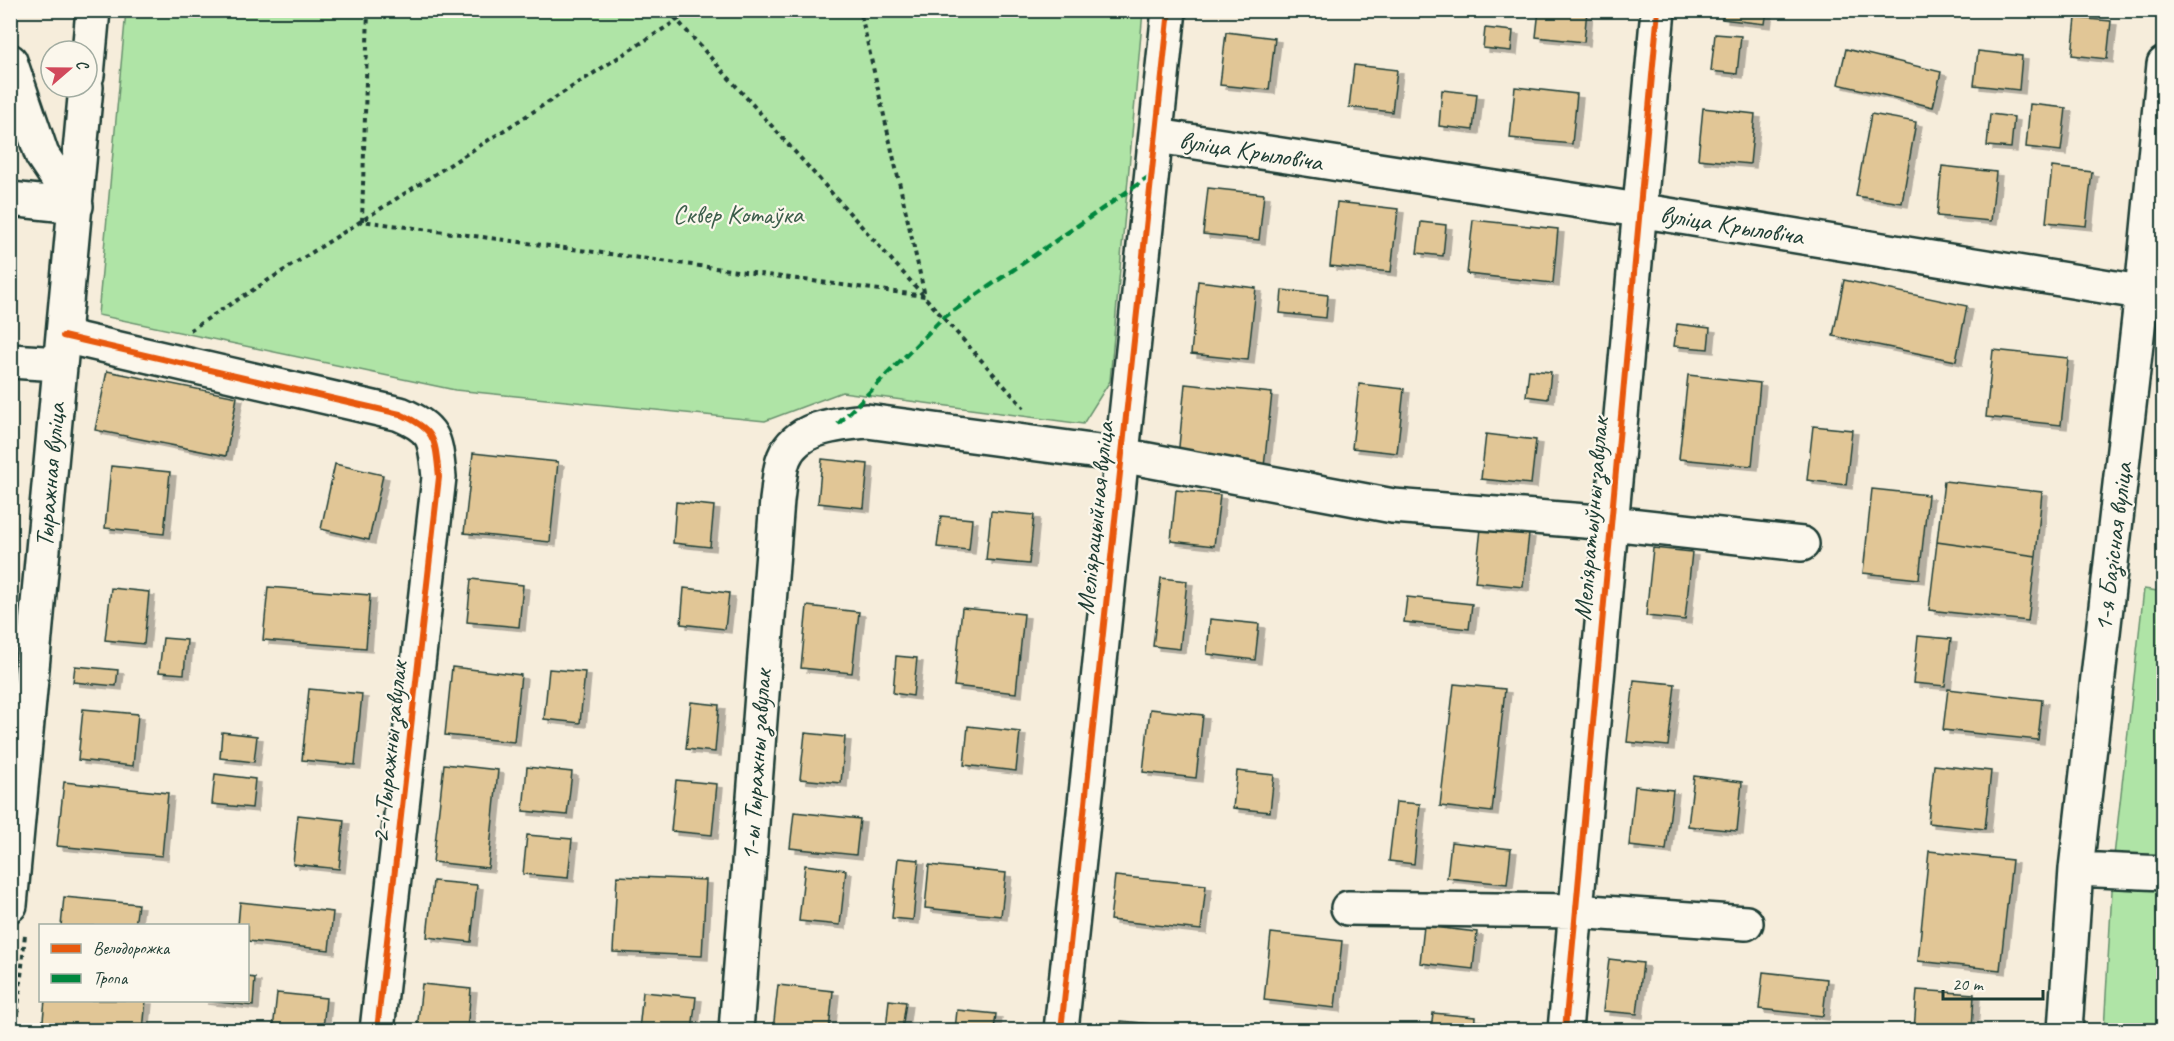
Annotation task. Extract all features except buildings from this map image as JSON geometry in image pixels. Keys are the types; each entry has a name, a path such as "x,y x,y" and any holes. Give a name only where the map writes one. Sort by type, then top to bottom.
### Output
{"street":[{"path":"90,39 93,10"},
{"name":"Меліярацыйная вуліца","path":"1061,1030 1169,10"},
{"name":"Меліяратыўны завулак","path":"1564,1030 1658,10"},
{"path":"10,61 42,155 76,206"},
{"name":"1-я Базісная вуліца","path":"2065,1030 2076,868 2153,294 2163,64"},
{"name":"Тыражная вуліца","path":"10,905 85,99"},
{"name":"вуліца Крыловіча","path":"1157,136 1638,210 2153,294"},
{"path":"10,199 76,206"},
{"name":"2-і Тыражны завулак","path":"10,361 62,350 400,414 422,424 436,443 439,477 377,1030"},
{"name":"1-ы Тыражны завулак","path":"736,1030 777,500 784,458 794,443 813,431 838,424 867,421 1122,455 1393,506 1611,523 1802,544"},
{"path":"2076,868 2163,873"},
{"path":"1348,908 1575,911 1746,923"}],"path":[{"path":"362,221 368,10"},
{"path":"668,10 1059,447"},
{"path":"182,336 693,10"},
{"path":"860,10 925,296"},
{"path":"362,221 925,296"}],"green space":[{"name":"Сквер Котаўка","path":"126,11 1143,11 1110,381 1083,424 842,392 765,421 455,390 98,315"},
{"path":"2144,589 2164,592 2163,1030 2104,1030 2114,856"}],"marked path":[{"path":"838,424 943,318 1153,174"}],"cycle path":[{"path":"1061,1030 1169,10"},
{"path":"1565,1030 1658,10"},
{"path":"63,336 400,414 421,425 432,438 439,477 377,1030"}]}
